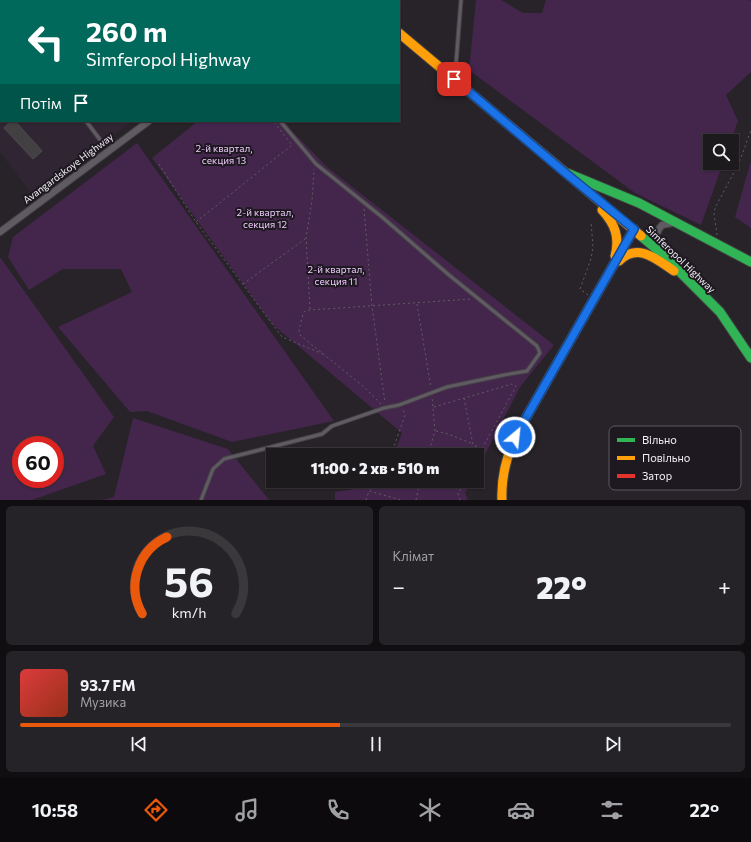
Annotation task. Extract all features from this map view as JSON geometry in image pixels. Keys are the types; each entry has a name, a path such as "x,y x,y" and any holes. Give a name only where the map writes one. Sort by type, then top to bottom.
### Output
{"main road":[{"name":"Simferopol Highway","path":"400,34 661,253 720,312 751,358"},
{"path":"563,171 639,203 751,262"},
{"path":"579,184 615,225 618,246 606,277"},
{"path":"502,500 506,461 515,437 634,229"},
{"path":"606,277 620,258 627,253 635,252 646,253 690,281"}],"street":[{"name":"Avangardskoye Highway","path":"0,232 148,122"},
{"path":"661,253 656,238 658,230 662,225 675,223"}],"lane":[{"path":"454,79 461,0"},
{"path":"87,122 101,140"},
{"path":"201,500 213,469 224,459 322,434 332,426 385,408 400,405 447,387 527,371 540,353 537,346 449,275 314,162 281,122"}],"path":[{"path":"196,222 292,145 274,122"},
{"path":"717,245 714,214 715,208 739,163 751,130"},
{"path":"310,310 306,238 312,201 314,162"},
{"path":"159,164 196,222 282,337 323,355 364,387 385,408"},
{"path":"363,203 372,306 385,408"},
{"path":"585,293 580,289 591,259 593,247 591,221"},
{"path":"242,285 306,238"},
{"path":"323,355 317,347 300,335 299,330 305,311 479,298"},
{"path":"416,303 434,407 435,431 430,448"},
{"path":"434,407 512,384 516,386 482,448 448,434 435,431"},
{"path":"464,398 473,444"},
{"path":"393,448 405,415 404,410 400,405"},
{"path":"366,500 371,488"},
{"path":"416,500 419,488"},
{"path":"460,500 458,494 461,488"},
{"path":"369,491 401,500"}],"shaded area":[{"path":"0,122 131,122 33,196 0,152"}],"green space":[{"path":"476,0 501,0 523,13 542,13 546,0 751,1 751,72 726,95 738,121 733,134 703,134 703,170 721,170 701,225 635,193 469,70"},
{"path":"197,122 285,122 327,167 554,345 520,387 484,456 484,448 397,448 402,433 272,324 152,158"},
{"path":"137,143 334,421 232,442 147,411 130,412 58,327 132,292 121,269 63,269 29,290 8,257 13,237"},
{"path":"751,161 751,228 735,217"},
{"path":"0,257 114,417 93,446 106,474 32,500 0,500"},
{"path":"133,418 228,449 269,500 102,500 114,497"},
{"path":"362,488 468,488 465,493 468,500 335,500 335,492"}],"building":[{"path":"10,122 16,122 42,151 33,159 4,128"}],"traffic: fast":[{"path":"567,173 639,203 751,262"},
{"path":"641,236 661,253 720,312 751,358"}],"traffic: slow":[{"path":"400,34 641,236"},
{"path":"602,210 610,220 617,237 615,256"},
{"path":"502,500 502,484 505,468 515,437 634,229"},
{"path":"619,261 626,255 633,253 647,254 674,271"}],"route":[{"path":"454,79 634,229 515,437"}],"park label":[{"name":"2-й квартал, секция 13","path":"224,154"},
{"name":"2-й квартал, секция 12","path":"265,218"},
{"name":"2-й квартал, секция 11","path":"336,274"}]}
